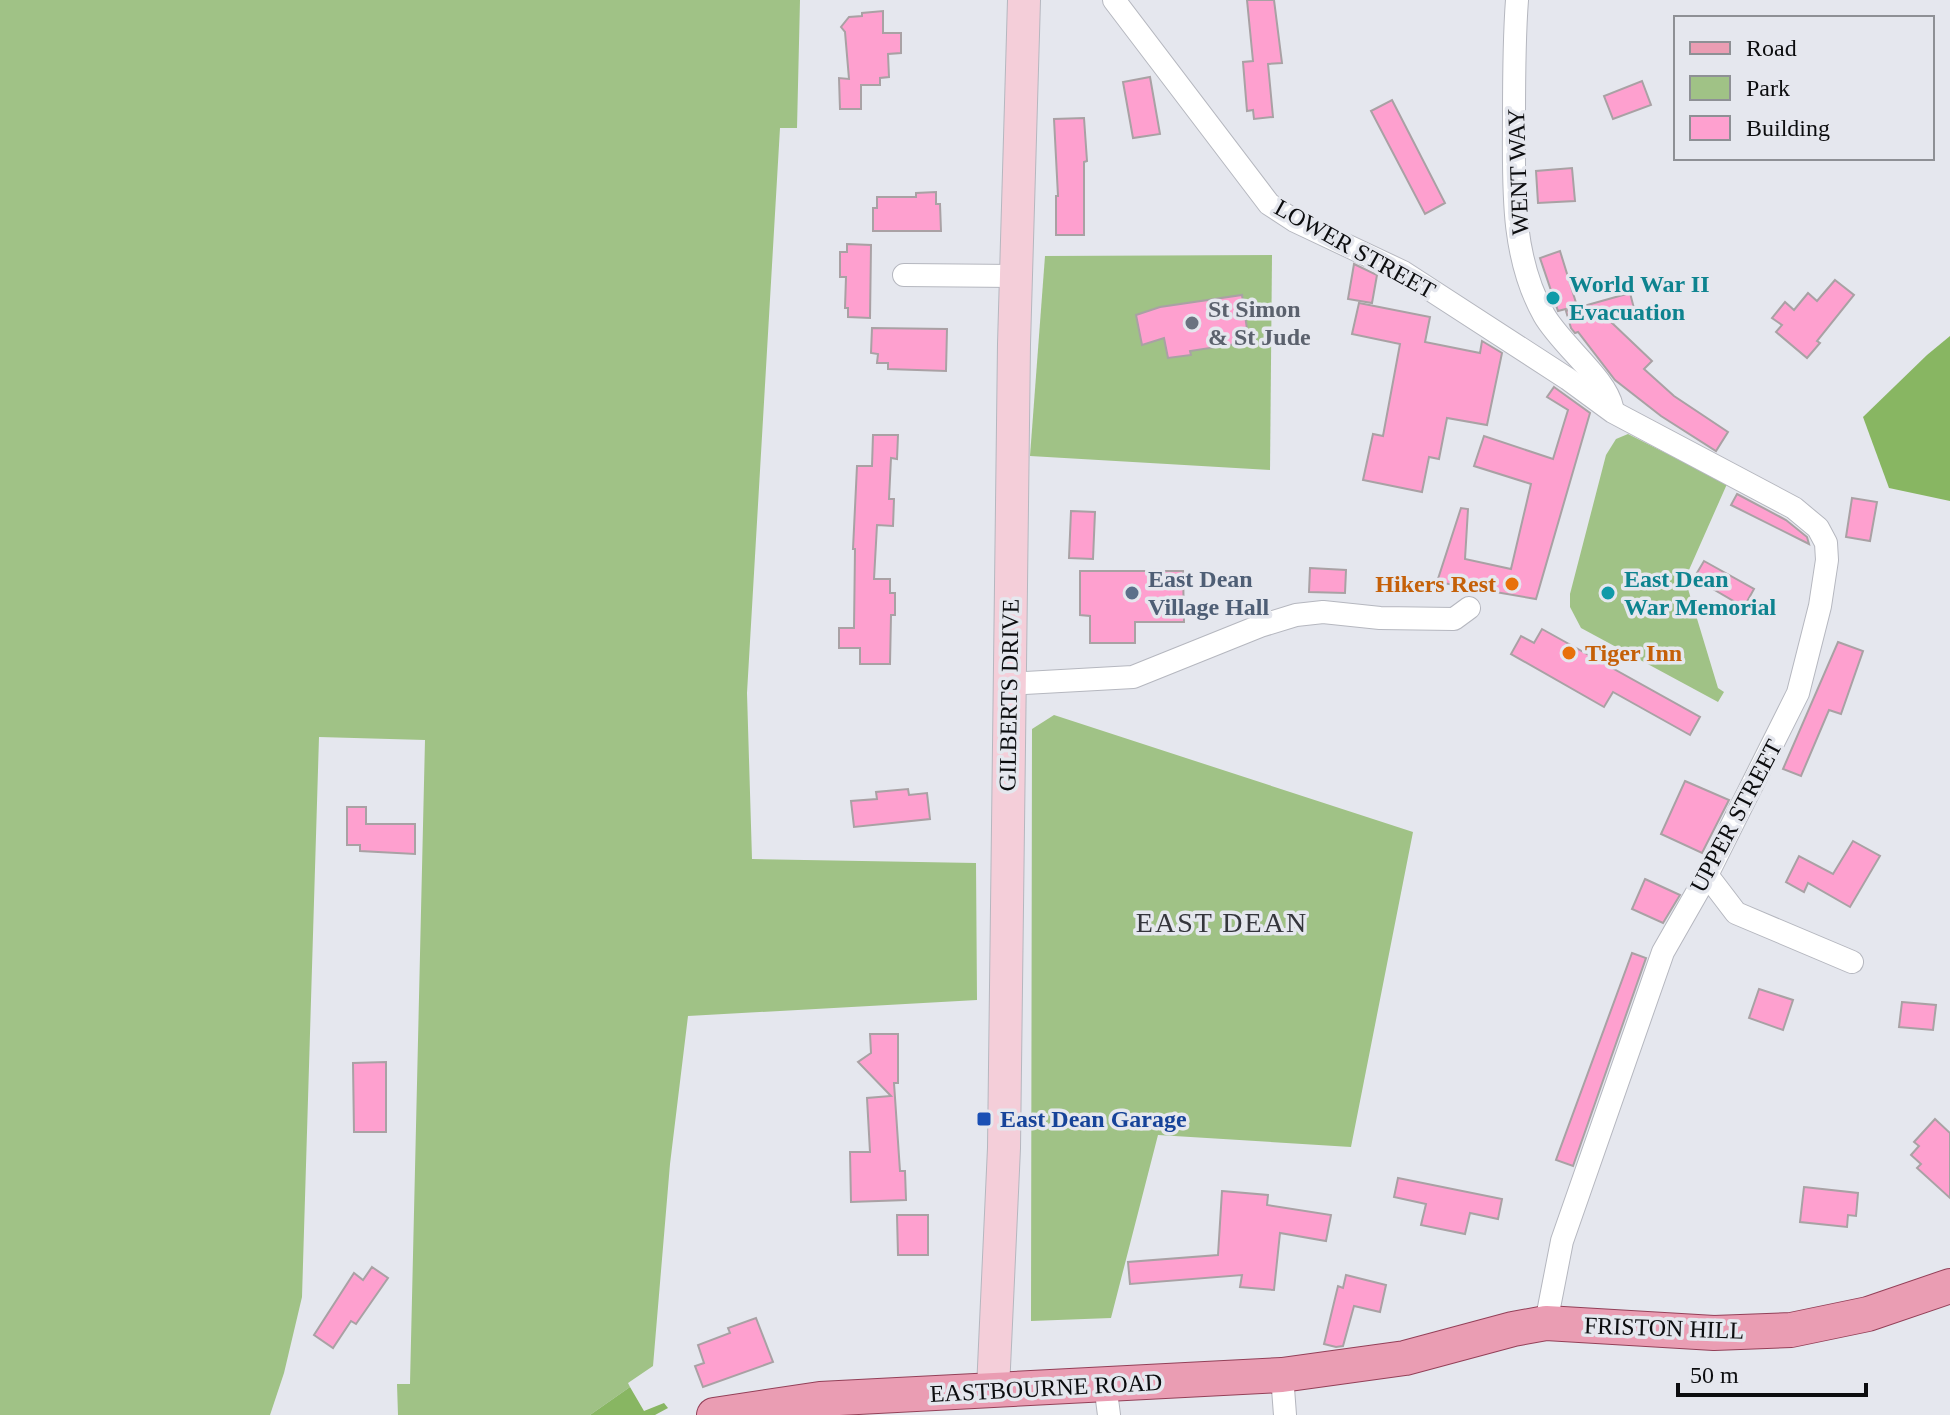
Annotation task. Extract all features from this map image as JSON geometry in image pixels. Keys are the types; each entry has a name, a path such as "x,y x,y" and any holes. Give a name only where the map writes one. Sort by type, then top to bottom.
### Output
{"main road":[{"name":"FRISTON HILL","path":"1282,1375 1405,1358 1546,1323 1714,1333 1791,1330 1868,1314 1950,1286"},
{"name":"EASTBOURNE ROAD","path":"714,1415 820,1399 993,1389 1107,1400 1282,1375"}],"street":[{"name":"GILBERTS DRIVE","path":"993,1389 1004,1148 1015,276 1024,0"},
{"name":"LOWER STREET","path":"1114,0 1269,204 1295,221 1403,272 1556,371 1613,412"},
{"name":"WENT WAY","path":"1517,0 1515,195 1522,255 1530,286 1544,315 1563,344 1609,393 1613,412"},
{"path":"904,275 1015,276"},
{"name":"UPPER STREET","path":"1546,1323 1562,1241 1658,965 1798,693 1820,606 1827,560 1826,543 1818,528 1794,508 1613,412"},
{"path":"1009,684 1133,677 1260,626 1296,615 1323,612 1380,618 1454,619 1469,608"},
{"path":"1707,875 1736,913 1852,962"},
{"path":"1282,1375 1285,1415"}],"green space":[{"path":"0,0 800,0 797,128 780,128 747,693 752,859 976,863 977,1000 688,1016 670,1164 653,1366 628,1383 630,1387 590,1415 398,1415 397,1384 410,1384 425,740 319,737 302,1297 284,1373 270,1415 0,1415"},
{"path":"1272,255 1270,470 1030,456 1045,256"},
{"path":"1950,336 1950,501 1889,488 1863,417"},
{"path":"1628,434 1727,484 1685,579 1718,688 1724,692 1718,702 1581,628 1570,607 1570,594 1606,455 1616,439"},
{"path":"1054,715 1413,832 1351,1147 1158,1135 1111,1318 1031,1321 1032,729"},
{"path":"630,1387 644,1411 664,1403 668,1408 655,1415 590,1415"}],"building":[{"path":"1247,0 1274,0 1282,63 1268,64 1273,117 1254,119 1253,110 1247,111 1243,62 1253,61"},
{"path":"883,11 883,33 901,33 901,53 888,54 889,77 880,78 880,85 861,85 861,109 840,109 839,78 849,79 845,32 841,27 849,17"},
{"path":"1150,77 1160,134 1133,138 1123,82"},
{"path":"1642,81 1651,105 1613,119 1604,96"},
{"path":"1392,100 1445,203 1425,214 1371,111"},
{"path":"1084,118 1087,161 1084,162 1084,235 1056,235 1058,196 1054,119"},
{"path":"1572,168 1575,201 1538,203 1536,171"},
{"path":"936,192 936,204 940,204 941,231 873,231 873,208 877,208 877,197 916,197 916,193"},
{"path":"847,244 871,245 870,318 848,317 848,308 845,308 846,277 840,277 840,252 847,252"},
{"path":"1560,251 1577,306 1558,311 1540,258"},
{"path":"1354,264 1377,275 1372,303 1348,299"},
{"path":"1835,280 1854,295 1807,358 1776,332 1782,325 1772,318 1785,302 1794,310 1808,293 1817,301"},
{"path":"1630,293 1636,316 1612,323 1652,361 1644,369 1674,396 1728,432 1716,451 1661,416 1615,380 1578,332 1571,328 1566,311"},
{"name":"St Simon & St Jude","path":"1242,295 1249,342 1190,351 1191,355 1168,358 1164,338 1142,345 1136,315 1160,307"},
{"path":"1359,303 1430,317 1425,342 1480,353 1482,341 1502,353 1487,425 1447,418 1439,459 1429,457 1422,492 1363,480 1373,434 1383,436 1400,344 1352,334"},
{"path":"872,328 947,329 946,371 888,369 888,363 877,363 878,354 871,353"},
{"path":"1554,387 1590,413 1536,599 1437,582 1461,508 1468,509 1465,559 1511,569 1531,484 1474,466 1484,436 1553,459 1568,410 1547,397"},
{"path":"873,435 898,435 897,459 891,458 889,499 894,499 893,526 877,525 874,579 890,579 890,593 895,593 895,615 891,615 890,664 860,664 860,648 839,648 839,628 854,628 853,549 857,466 872,466"},
{"path":"1737,494 1786,520 1807,537 1809,544 1731,505"},
{"path":"1852,498 1877,502 1870,541 1846,537"},
{"path":"1071,511 1095,512 1093,559 1069,558"},
{"path":"1704,561 1754,589 1744,607 1694,578"},
{"path":"1310,568 1346,570 1345,593 1309,592"},
{"name":"East Dean Village Hall","path":"1080,571 1183,571 1184,622 1135,622 1135,643 1090,643 1090,616 1080,615"},
{"path":"1542,629 1700,717 1690,735 1613,692 1604,707 1511,654 1521,636 1534,643"},
{"path":"1838,642 1863,651 1841,714 1829,710 1801,776 1783,769"},
{"path":"1685,781 1729,800 1702,853 1661,834"},
{"path":"908,789 909,795 927,793 930,819 854,827 851,801 877,799 876,792"},
{"path":"347,807 366,807 366,824 415,824 415,854 360,851 360,845 347,845"},
{"path":"1853,841 1880,856 1850,907 1808,883 1804,892 1786,882 1799,856 1833,874"},
{"path":"1645,879 1680,895 1663,923 1632,909"},
{"path":"1632,953 1646,958 1573,1166 1556,1160"},
{"path":"1759,989 1793,1000 1783,1030 1749,1018"},
{"path":"1902,1002 1936,1005 1933,1030 1899,1027"},
{"path":"870,1034 898,1034 898,1083 894,1083 900,1171 905,1171 906,1200 851,1202 850,1152 870,1152 867,1098 891,1096 858,1062 871,1053"},
{"path":"386,1062 386,1132 354,1132 353,1063"},
{"path":"1935,1119 1950,1133 1950,1198 1917,1168 1921,1164 1911,1155 1919,1146 1914,1142"},
{"path":"1398,1178 1502,1199 1498,1219 1470,1213 1465,1234 1421,1225 1426,1204 1394,1197"},
{"path":"1804,1187 1858,1193 1856,1216 1848,1215 1847,1227 1800,1222"},
{"path":"1222,1191 1268,1195 1267,1205 1331,1215 1326,1241 1280,1233 1274,1290 1240,1287 1242,1275 1130,1284 1128,1262 1218,1255"},
{"path":"897,1215 928,1215 928,1255 898,1255"},
{"path":"372,1267 388,1278 356,1324 351,1321 333,1348 314,1335 354,1273 363,1280"},
{"path":"1346,1275 1386,1285 1380,1312 1354,1306 1343,1346 1336,1347 1324,1344 1338,1286 1343,1288"},
{"path":"756,1318 773,1362 703,1387 695,1366 704,1363 698,1345 730,1333 728,1328"}],"place":[{"name":"World War II Evacuation","path":"1553,298"},
{"name":"St Simon & St Jude","path":"1192,323"},
{"name":"Hikers Rest","path":"1512,584"},
{"name":"East Dean Village Hall","path":"1132,593"},
{"name":"East Dean War Memorial","path":"1608,593"},
{"name":"Tiger Inn","path":"1569,653"},
{"name":"East Dean Garage","path":"984,1119"}],"district":[{"name":"EAST DEAN","path":"1222,922"}]}
